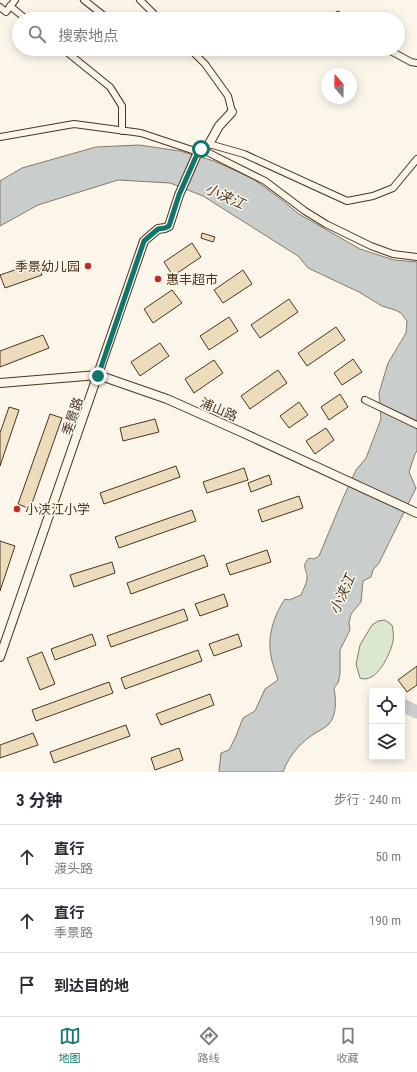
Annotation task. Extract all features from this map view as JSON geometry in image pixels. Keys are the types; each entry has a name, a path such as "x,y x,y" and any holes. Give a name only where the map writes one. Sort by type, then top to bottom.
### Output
{"street":[{"path":"0,7 6,12 15,0"},
{"path":"84,0 99,12"},
{"path":"140,0 152,12"},
{"path":"10,6 17,12"},
{"path":"72,56 110,87 122,106 122,131"},
{"path":"197,56 205,64 228,96 232,112 219,126 209,144 199,151"},
{"path":"400,56 411,62 417,63"},
{"path":"0,137 74,124 141,134 199,151 265,181 305,211 326,224 371,246 393,254 417,257"},
{"path":"209,144 244,154 347,201 373,196 393,188 417,159"},
{"name":"季景路","path":"0,657 144,241 158,229 169,226 179,195 199,151"},
{"name":"浦山路","path":"0,383 98,376 167,399 417,513"},
{"path":"365,400 417,425"}],"green space":[{"path":"385,620 392,625 393,631 392,646 386,660 382,667 372,677 366,679 360,678 356,664 360,645 372,625 378,621"}],"water":[{"name":"小浃江","path":"139,145 180,151 214,161 252,178 299,214 360,249 394,260 417,262 417,451 409,472 416,488 379,563 373,570 371,577 363,581 361,602 351,614 349,623 350,630 340,650 340,674 338,683 334,688 335,707 332,720 327,726 306,740 294,752 283,772 219,772 221,753 229,750 243,718 255,711 265,689 278,680 272,662 270,648 272,626 285,599 289,600 301,595 307,579 305,566 306,561 309,558 314,559 319,556 356,470 366,458 381,419 379,393 388,363 406,333 407,321 401,313 382,306 359,292 308,268 298,256 203,196 170,183 118,180 38,205 0,226 0,181 22,168 96,147"}],"building":[{"path":"202,233 215,237 213,242 201,238"},
{"path":"192,243 201,257 173,276 164,262"},
{"path":"38,262 42,275 5,288 0,275"},
{"path":"243,270 252,284 223,303 214,290"},
{"path":"172,290 182,303 153,323 144,309"},
{"path":"289,299 298,312 260,338 251,325"},
{"path":"229,317 238,331 209,350 200,336"},
{"path":"336,327 345,340 307,366 298,353"},
{"path":"43,335 49,348 0,367 0,351"},
{"path":"160,343 169,356 140,376 131,362"},
{"path":"353,359 362,372 342,385 334,373"},
{"path":"214,360 223,373 194,393 185,379"},
{"path":"278,370 287,383 250,409 241,396"},
{"path":"340,394 348,407 329,420 321,407"},
{"path":"299,402 308,415 289,428 280,416"},
{"path":"9,407 19,410 0,466 0,433"},
{"path":"50,414 62,418 30,509 18,504"},
{"path":"155,419 159,432 123,441 120,428"},
{"path":"326,428 334,440 315,454 306,441"},
{"path":"176,466 180,477 104,504 100,493"},
{"path":"244,468 248,480 207,493 203,482"},
{"path":"269,475 272,484 251,492 248,483"},
{"path":"299,496 303,508 262,522 258,510"},
{"path":"192,510 196,521 119,548 115,537"},
{"path":"0,541 15,546 0,591"},
{"path":"267,550 271,562 230,575 226,564"},
{"path":"204,555 208,566 131,594 127,583"},
{"path":"112,562 115,573 74,587 70,575"},
{"path":"224,594 228,606 200,616 195,604"},
{"path":"184,609 188,620 111,647 107,636"},
{"path":"92,634 96,645 55,660 51,649"},
{"path":"238,634 242,646 214,656 209,644"},
{"path":"198,650 202,661 125,689 121,678"},
{"path":"42,652 55,684 40,690 27,658"},
{"path":"417,666 417,685 407,692 398,680"},
{"path":"109,682 113,693 36,721 32,710"},
{"path":"210,694 214,705 161,725 156,714"},
{"path":"126,725 130,736 54,763 50,752"},
{"path":"33,733 38,745 0,758 0,745"},
{"path":"179,748 183,760 155,770 151,758"}],"waterway":[{"path":"405,706 417,712"}],"place":[{"name":"季景幼儿园","path":"88,266"},
{"name":"惠丰超市","path":"158,279"},
{"name":"小浃江小学","path":"17,509"}],"route":[{"path":"98,376 144,241 158,229 169,226 179,195 198,152 201,149"}]}
